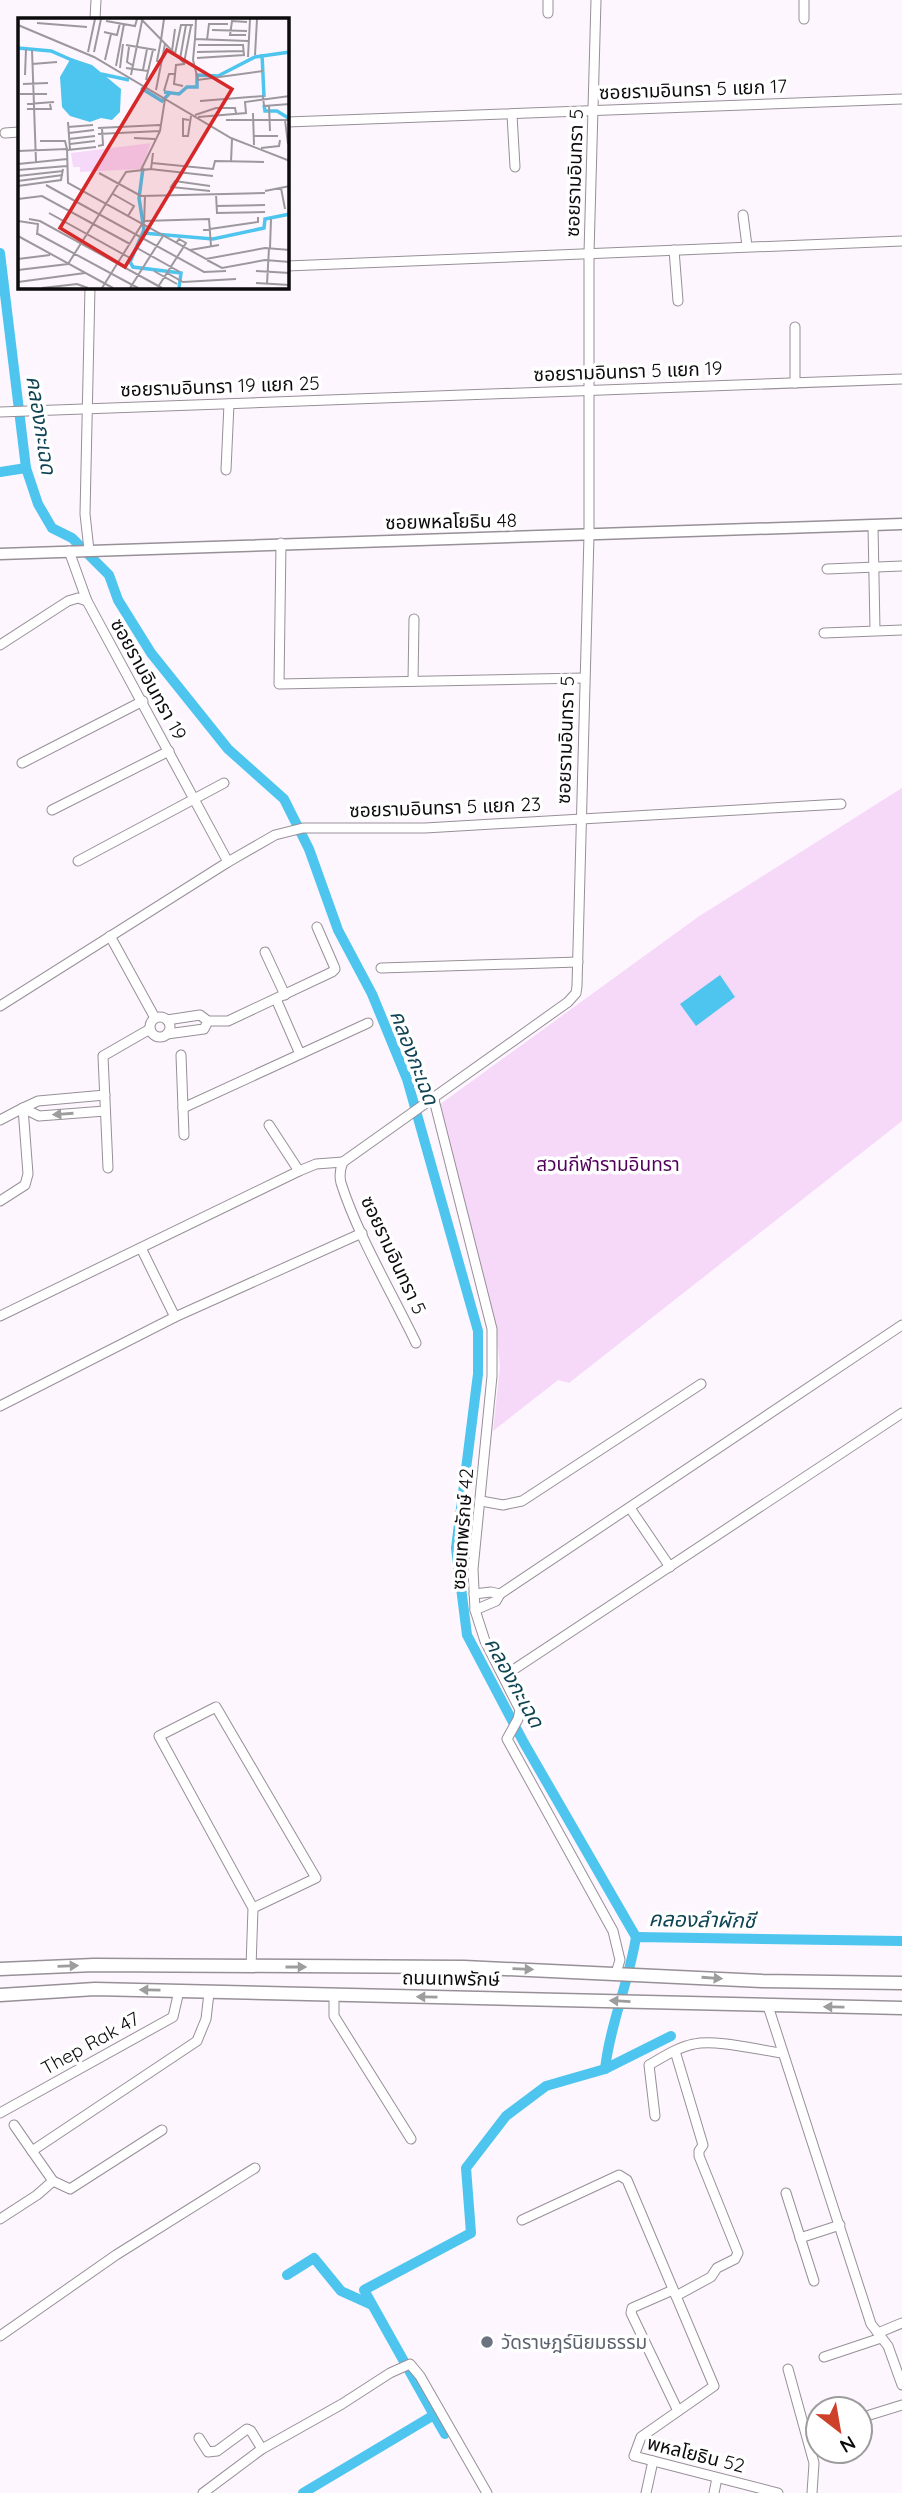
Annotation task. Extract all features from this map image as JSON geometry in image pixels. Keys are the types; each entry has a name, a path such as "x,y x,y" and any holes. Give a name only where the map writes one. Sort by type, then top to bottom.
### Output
{"main road":[{"name":"ถนนเทพรักษ์","path":"0,1969 94,1965 464,1967 762,1981 902,1983"},
{"name":"ถนนเทพรักษ์","path":"0,1995 95,1989 902,2008"}],"street":[{"path":"95,18 96,0"},
{"path":"548,0 548,13"},
{"name":"ซอยรามอินทรา 5","path":"416,1343 362,1233 341,1181 340,1168 343,1162 568,1002 576,993 589,535 589,253 596,0"},
{"path":"804,0 804,19"},
{"name":"ซอยรามอินทรา 5 แยก 17","path":"289,122 902,99"},
{"path":"512,115 515,167"},
{"path":"5,133 18,132"},
{"path":"744,215 747,246"},
{"path":"289,266 902,241"},
{"path":"674,250 678,301"},
{"path":"89,550 85,514 90,289"},
{"path":"795,327 795,383"},
{"name":"ซอยรามอินทรา 5 แยก 19","path":"355,399 902,379"},
{"name":"ซอยรามอินทรา 19 แยก 25","path":"0,412 355,399"},
{"path":"226,470 229,404"},
{"name":"ซอยพหลโยธิน 48","path":"0,554 902,524"},
{"path":"873,526 875,630"},
{"path":"281,543 279,684 584,678"},
{"name":"ซอยรามอินทรา 19","path":"69,551 87,601 228,862"},
{"path":"827,569 902,566"},
{"path":"0,645 68,601 78,598 87,601"},
{"path":"413,681 414,619"},
{"path":"824,633 902,630"},
{"path":"22,763 143,701"},
{"path":"52,810 169,751"},
{"path":"78,861 193,797 224,783"},
{"name":"ซอยรามอินทรา 5 แยก 23","path":"0,1006 228,862 287,831 303,828 425,828 841,804"},
{"path":"208,1021 204,1029 162,1037 155,1037 150,1030 155,1018 161,1017 167,1020 200,1015 208,1021 229,1021 335,970 317,927"},
{"path":"110,936 155,1018"},
{"path":"265,952 300,1054"},
{"path":"381,968 578,962"},
{"path":"167,1020 170,1029 167,1034"},
{"path":"183,1108 369,1023"},
{"path":"108,1168 103,1056 150,1030"},
{"path":"181,1055 184,1135"},
{"path":"0,1120 38,1101 104,1095"},
{"name":"ซอยเทพรักษ์ 42","path":"433,1096 492,1329 492,1376 473,1569 475,1610 485,1641 518,1706 518,1719 507,1740 510,1749 613,1931 620,1960 619,1973"},
{"path":"23,1108 39,1116 105,1111"},
{"path":"0,1201 25,1185 28,1174 23,1108"},
{"path":"269,1125 299,1171"},
{"path":"0,1316 299,1171 316,1164 343,1162"},
{"path":"0,1406 175,1317 362,1233"},
{"path":"142,1248 175,1317"},
{"path":"475,1610 496,1601 500,1594 902,1325"},
{"path":"481,1501 503,1505 522,1501 701,1384"},
{"path":"510,1672 902,1413"},
{"path":"630,1508 670,1567"},
{"path":"474,1594 500,1594"},
{"path":"251,1967 253,1908 159,1735 216,1707 316,1878 253,1908"},
{"name":"Thep Rak 47","path":"0,2113 173,2017 179,1991"},
{"path":"32,2151 197,2041 206,2018 209,1993"},
{"path":"334,1995 334,2016 411,2139"},
{"path":"768,2006 871,2324 888,2346 902,2385"},
{"path":"655,2116 649,2065 675,2051 706,2042 782,2053"},
{"path":"675,2051 703,2145 699,2156 738,2253 735,2259 717,2268 711,2277 631,2311 678,2411"},
{"path":"14,2125 53,2181 69,2189 162,2130"},
{"path":"0,2336 116,2255 255,2168"},
{"path":"522,2220 619,2175 627,2180 675,2293"},
{"path":"0,2219 53,2181"},
{"path":"786,2193 814,2281"},
{"path":"800,2238 840,2225"},
{"name":"พหลโยธิน 52","path":"675,2293 714,2386 641,2437 634,2456 778,2493"},
{"path":"824,2357 880,2335 902,2323"},
{"path":"203,2493 262,2449 342,2404 390,2373 410,2364 420,2376 487,2493"},
{"path":"788,2369 814,2463 812,2493"},
{"path":"874,2413 902,2404"},
{"path":"199,2438 208,2452 212,2453 247,2429 262,2449"},
{"path":"646,2493 653,2461"},
{"path":"714,2493 717,2477"}],"green space":[{"name":"สวนกีฬารามอินทรา","path":"902,788 902,1121 569,1383 558,1380 493,1431 500,1367 496,1329 439,1105 698,917"}],"water":[{"path":"720,975 735,997 696,1026 680,1004"}],"waterway":[{"name":"คลองกะเฉด","path":"0,253 26,468 38,504 52,528 72,538 109,575 118,600 151,653 228,749 284,799 309,849 338,930 372,994 407,1079 478,1331 478,1374 456,1548 467,1635 524,1743 636,1937"},
{"path":"0,472 26,468"},
{"name":"คลองลำผักชี","path":"605,2069 636,1937 902,1941"},
{"path":"303,2493 434,2415 364,2290 471,2233 466,2168 506,2116 546,2086 605,2069 671,2036"},
{"path":"287,2275 314,2258 341,2291 372,2305"},
{"path":"434,2415 445,2434"}],"place":[{"name":"วัดราษฎร์นิยมธรรม","path":"487,2342"}]}
